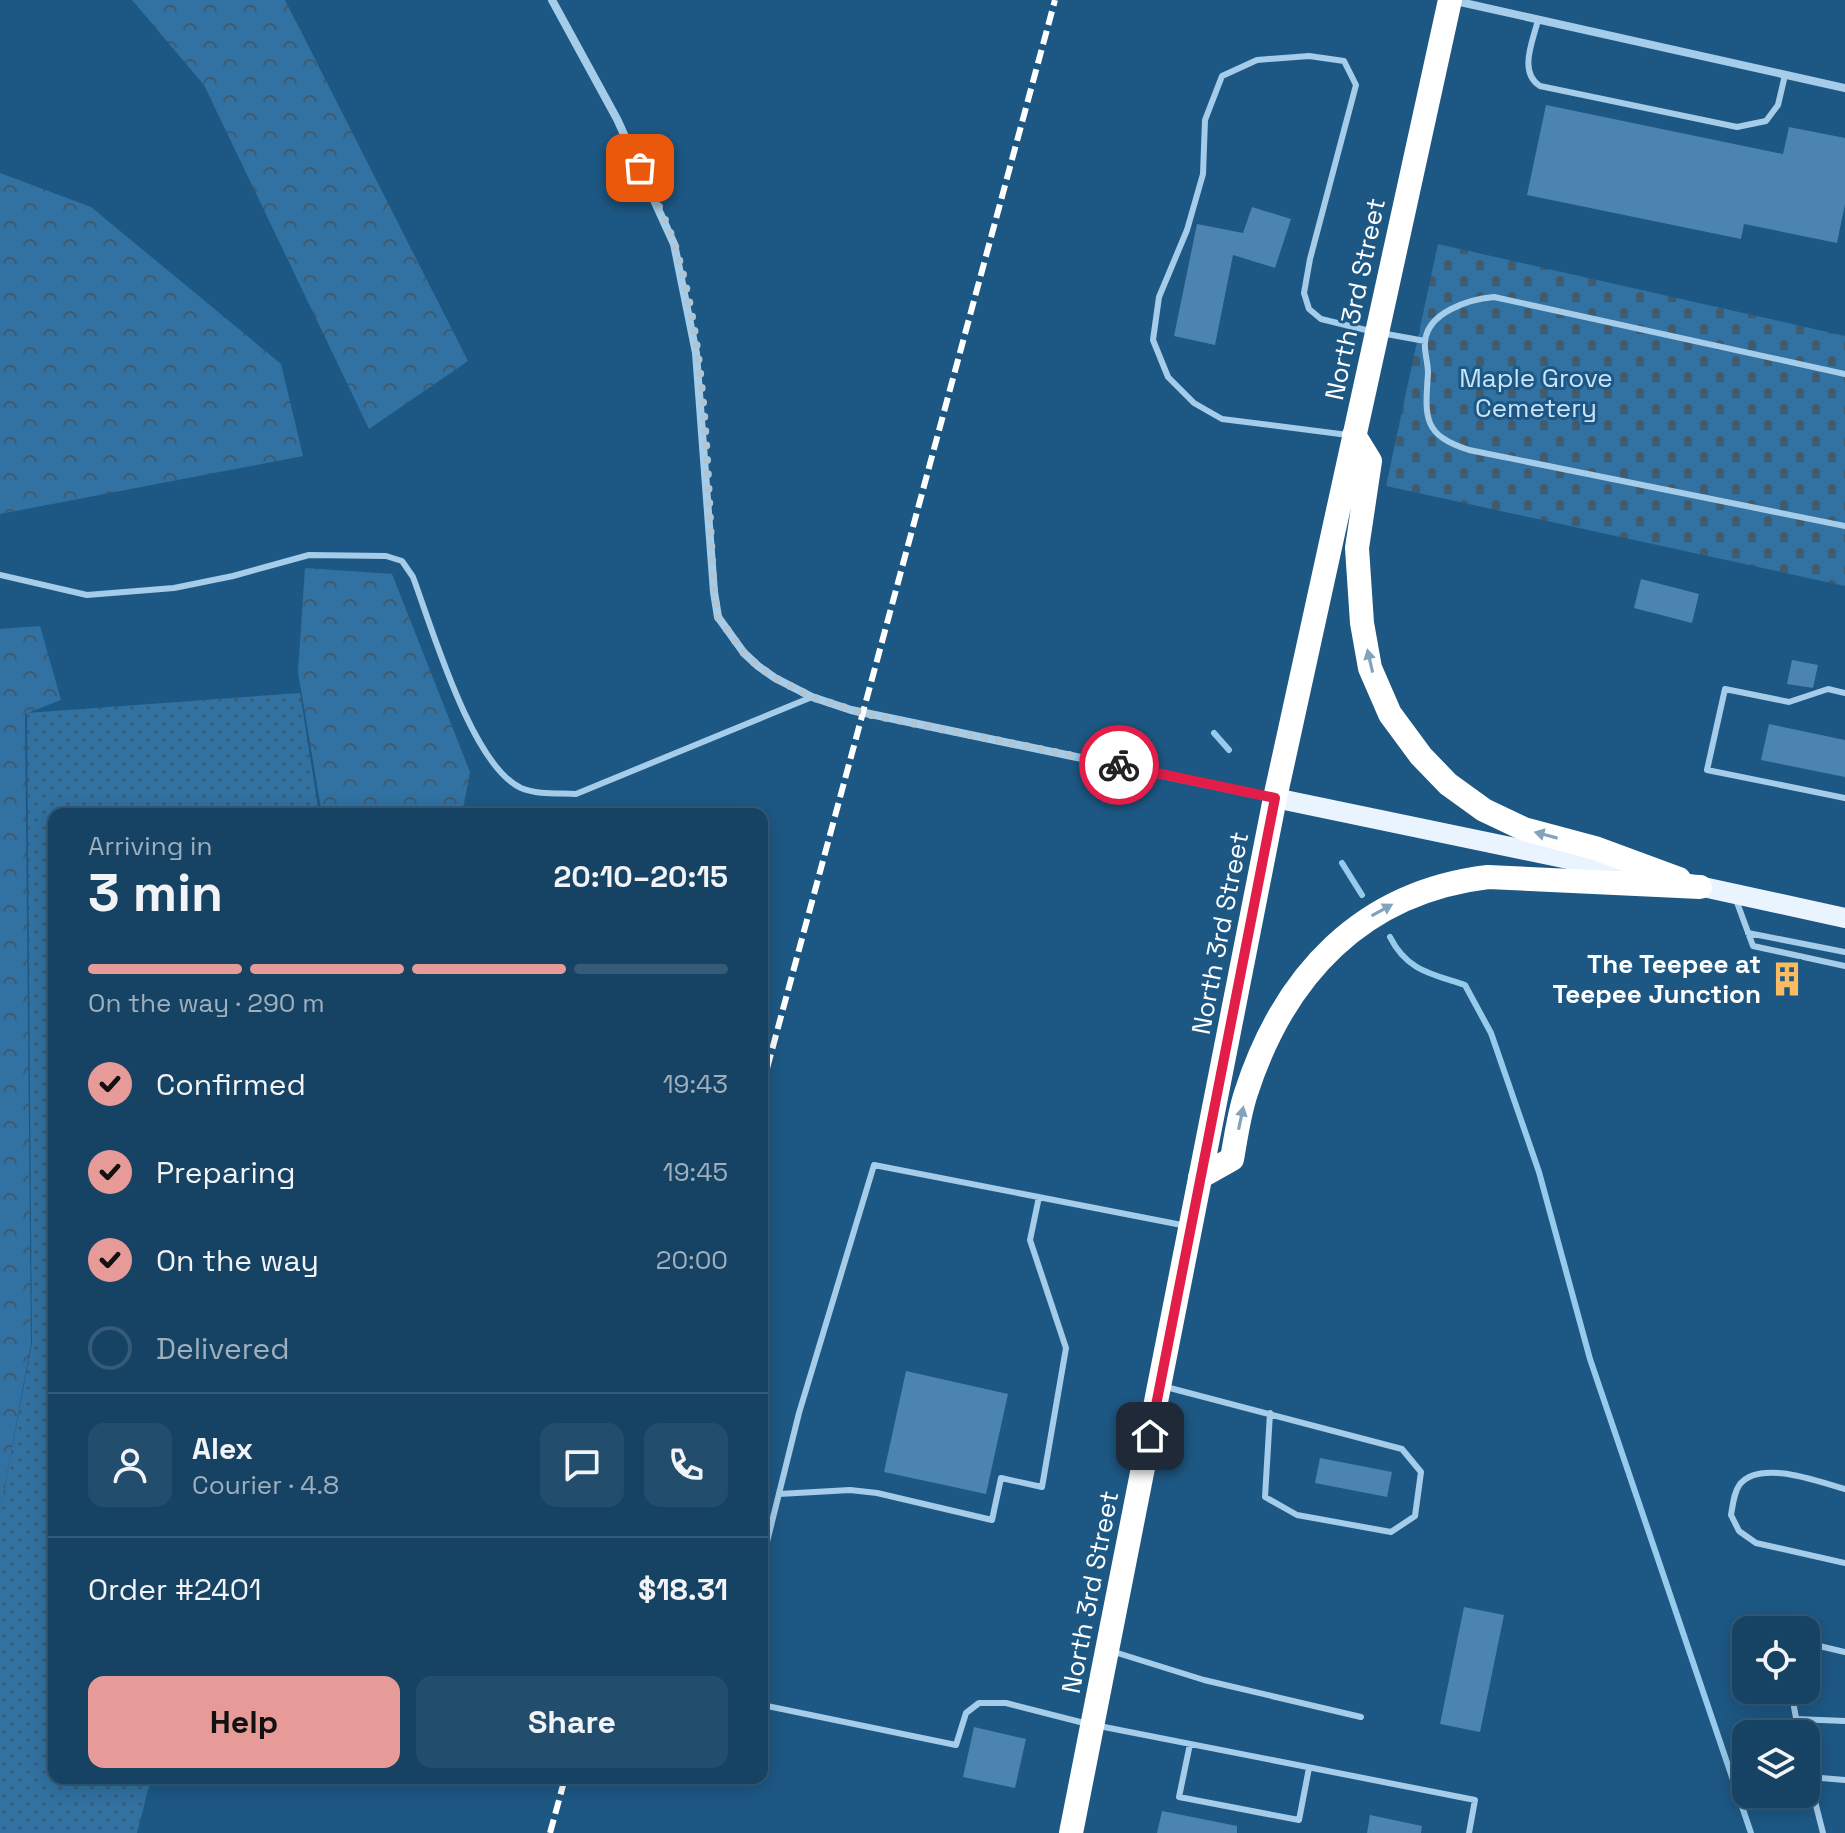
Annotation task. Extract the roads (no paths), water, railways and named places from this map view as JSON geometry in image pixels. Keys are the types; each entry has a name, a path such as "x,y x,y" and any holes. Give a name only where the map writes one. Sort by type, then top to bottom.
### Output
{"highway":[{"name":"North 3rd Street","path":"1071,1833 1275,798 1450,0"},
{"path":"1354,435 1370,461 1357,548 1362,623 1370,668 1390,714 1421,756 1448,784 1484,810 1524,829 1595,848 1700,887"},
{"path":"1200,1177 1232,1159 1246,1095 1266,1040 1288,1001 1324,955 1350,930 1375,913 1425,890 1455,881 1488,877 1700,887"}],"main road":[{"path":"1275,798 1845,918"}],"street":[{"path":"552,0 617,119 674,244 696,353 718,617 744,653 775,678 812,697 862,713 1275,798"},
{"path":"1450,0 1845,88"}],"lane":[{"path":"1538,20 1527,69 1531,81 1540,86 1737,127 1766,121 1778,105 1785,75"},
{"path":"1354,435 1222,419 1194,403 1168,377 1153,340 1159,297 1187,230 1203,174 1205,120 1222,76 1257,60 1309,56 1344,61 1356,85 1310,259 1304,293 1309,309 1321,319 1425,341"},
{"path":"1845,374 1494,297 1472,299 1450,309 1437,320 1425,341 1428,368 1425,406 1432,427 1446,443 1845,526"},
{"path":"0,575 87,595 174,588 309,555 386,556 402,561 413,577 473,736 491,763 518,787 536,792 576,794 812,697"},
{"path":"1845,693 1828,689 1789,702 1725,689 1707,770 1845,798"},
{"path":"1734,894 1753,946 1845,966"},
{"path":"1748,933 1845,952"},
{"path":"768,1538 799,1413 874,1165 1190,1227"},
{"path":"779,1494 850,1490 877,1493 992,1520 1001,1478 1042,1487 1066,1348 1030,1240 1039,1197"},
{"path":"1159,1386 1270,1413 1402,1449 1421,1472 1415,1516 1391,1532 1297,1515 1265,1497 1270,1413"},
{"path":"1845,1489 1778,1472 1760,1473 1739,1486 1731,1515 1739,1531 1756,1543 1845,1563"},
{"path":"1820,1646 1845,1652"},
{"path":"1108,1650 1204,1680 1361,1717"},
{"path":"768,1706 956,1745 966,1713 979,1703 1006,1703 1092,1725 1475,1800 1469,1833"},
{"path":"1795,1704 1796,1719 1845,1721"},
{"path":"1190,1744 1179,1797 1299,1820 1309,1768"},
{"path":"1820,1778 1845,1780"},
{"path":"1817,1808 1824,1832"}],"waterway":[{"path":"1214,733 1229,750"},
{"path":"1342,863 1362,895"},
{"path":"1390,937 1412,964 1465,985 1491,1033 1539,1172 1590,1359 1751,1833"}],"railway":[{"path":"768,1065 1055,0"},
{"path":"550,1833 563,1784"}],"place":[{"name":"The Teepee at Teepee Junction","path":"1787,979"}],"park label":[{"name":"Maple Grove Cemetery","path":"1536,393"}]}
